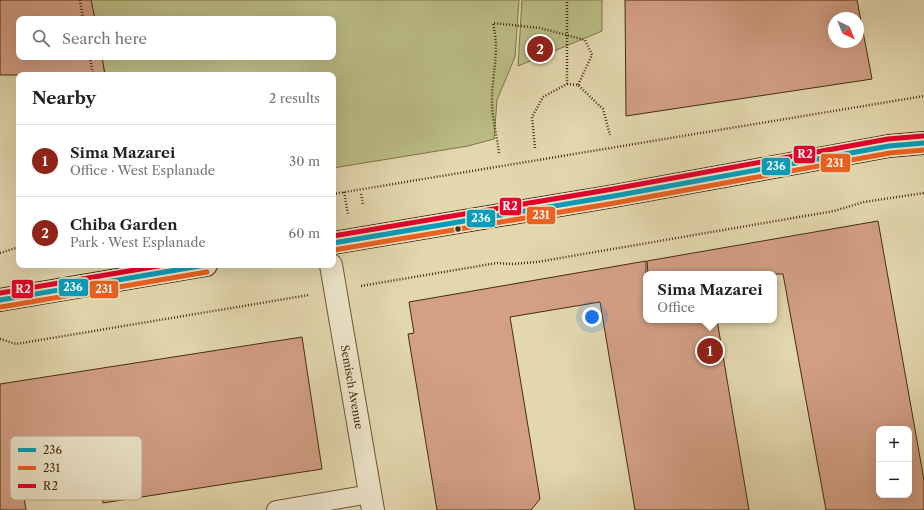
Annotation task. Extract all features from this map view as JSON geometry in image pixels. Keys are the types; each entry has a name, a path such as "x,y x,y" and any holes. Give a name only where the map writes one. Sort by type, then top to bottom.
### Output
{"main road":[{"path":"336,242 614,196 889,146 924,143"},
{"path":"0,300 188,268"},
{"name":"Semisch Avenue","path":"332,268 372,502"}],"lane":[{"path":"276,510 372,502"}],"path":[{"path":"80,0 83,16"},
{"path":"567,0 567,84"},
{"path":"499,153 492,102 497,61 496,35 493,22 540,28 585,40 592,55 578,85"},
{"path":"90,60 92,72"},
{"path":"535,148 532,117 543,97 567,84 578,85 603,109 610,135"},
{"path":"336,193 924,96"},
{"path":"344,192 346,208"},
{"path":"355,287 497,263 513,264 537,262 834,211 864,202 924,192"},
{"path":"361,194 362,204"},
{"path":"0,253 16,248"},
{"path":"0,339 16,344 311,295"}],"green space":[{"path":"89,0 519,0 515,57 497,100 494,139 468,146 336,168 336,72 102,72 100,60 336,60 336,16 92,16"},
{"path":"522,0 602,0 602,31 518,66"}],"building":[{"path":"0,0 91,0 94,16 16,16 16,60 102,60 104,72 16,72 16,75 0,75"},
{"path":"625,0 857,0 859,12 828,12 828,48 864,48 864,37 872,79 626,116"},
{"path":"878,221 924,480 924,510 826,510 783,274 777,274 777,271 648,271 647,261"},
{"path":"646,261 646,271 643,271 643,323 718,323 749,510 635,510 600,302 510,317 540,499 531,510 437,510 408,334 414,333 409,302"},
{"path":"302,337 322,469 142,497 142,436 10,436 10,500 24,500 26,510 0,510 0,384"},
{"path":"103,500 122,500 103,503"}],"transit line":[{"name":"R2","path":"336,235 613,189 888,139 923,136"},
{"name":"236","path":"336,242 614,196 889,146 924,143"},
{"name":"231","path":"336,250 615,203 890,153 924,150"},
{"name":"R2","path":"0,293 146,268"},
{"name":"236","path":"0,300 188,268"},
{"name":"231","path":"1,307 207,272"}],"place":[{"name":"Chiba Garden","path":"540,49"},
{"name":"Sima Mazarei","path":"710,351"}]}
